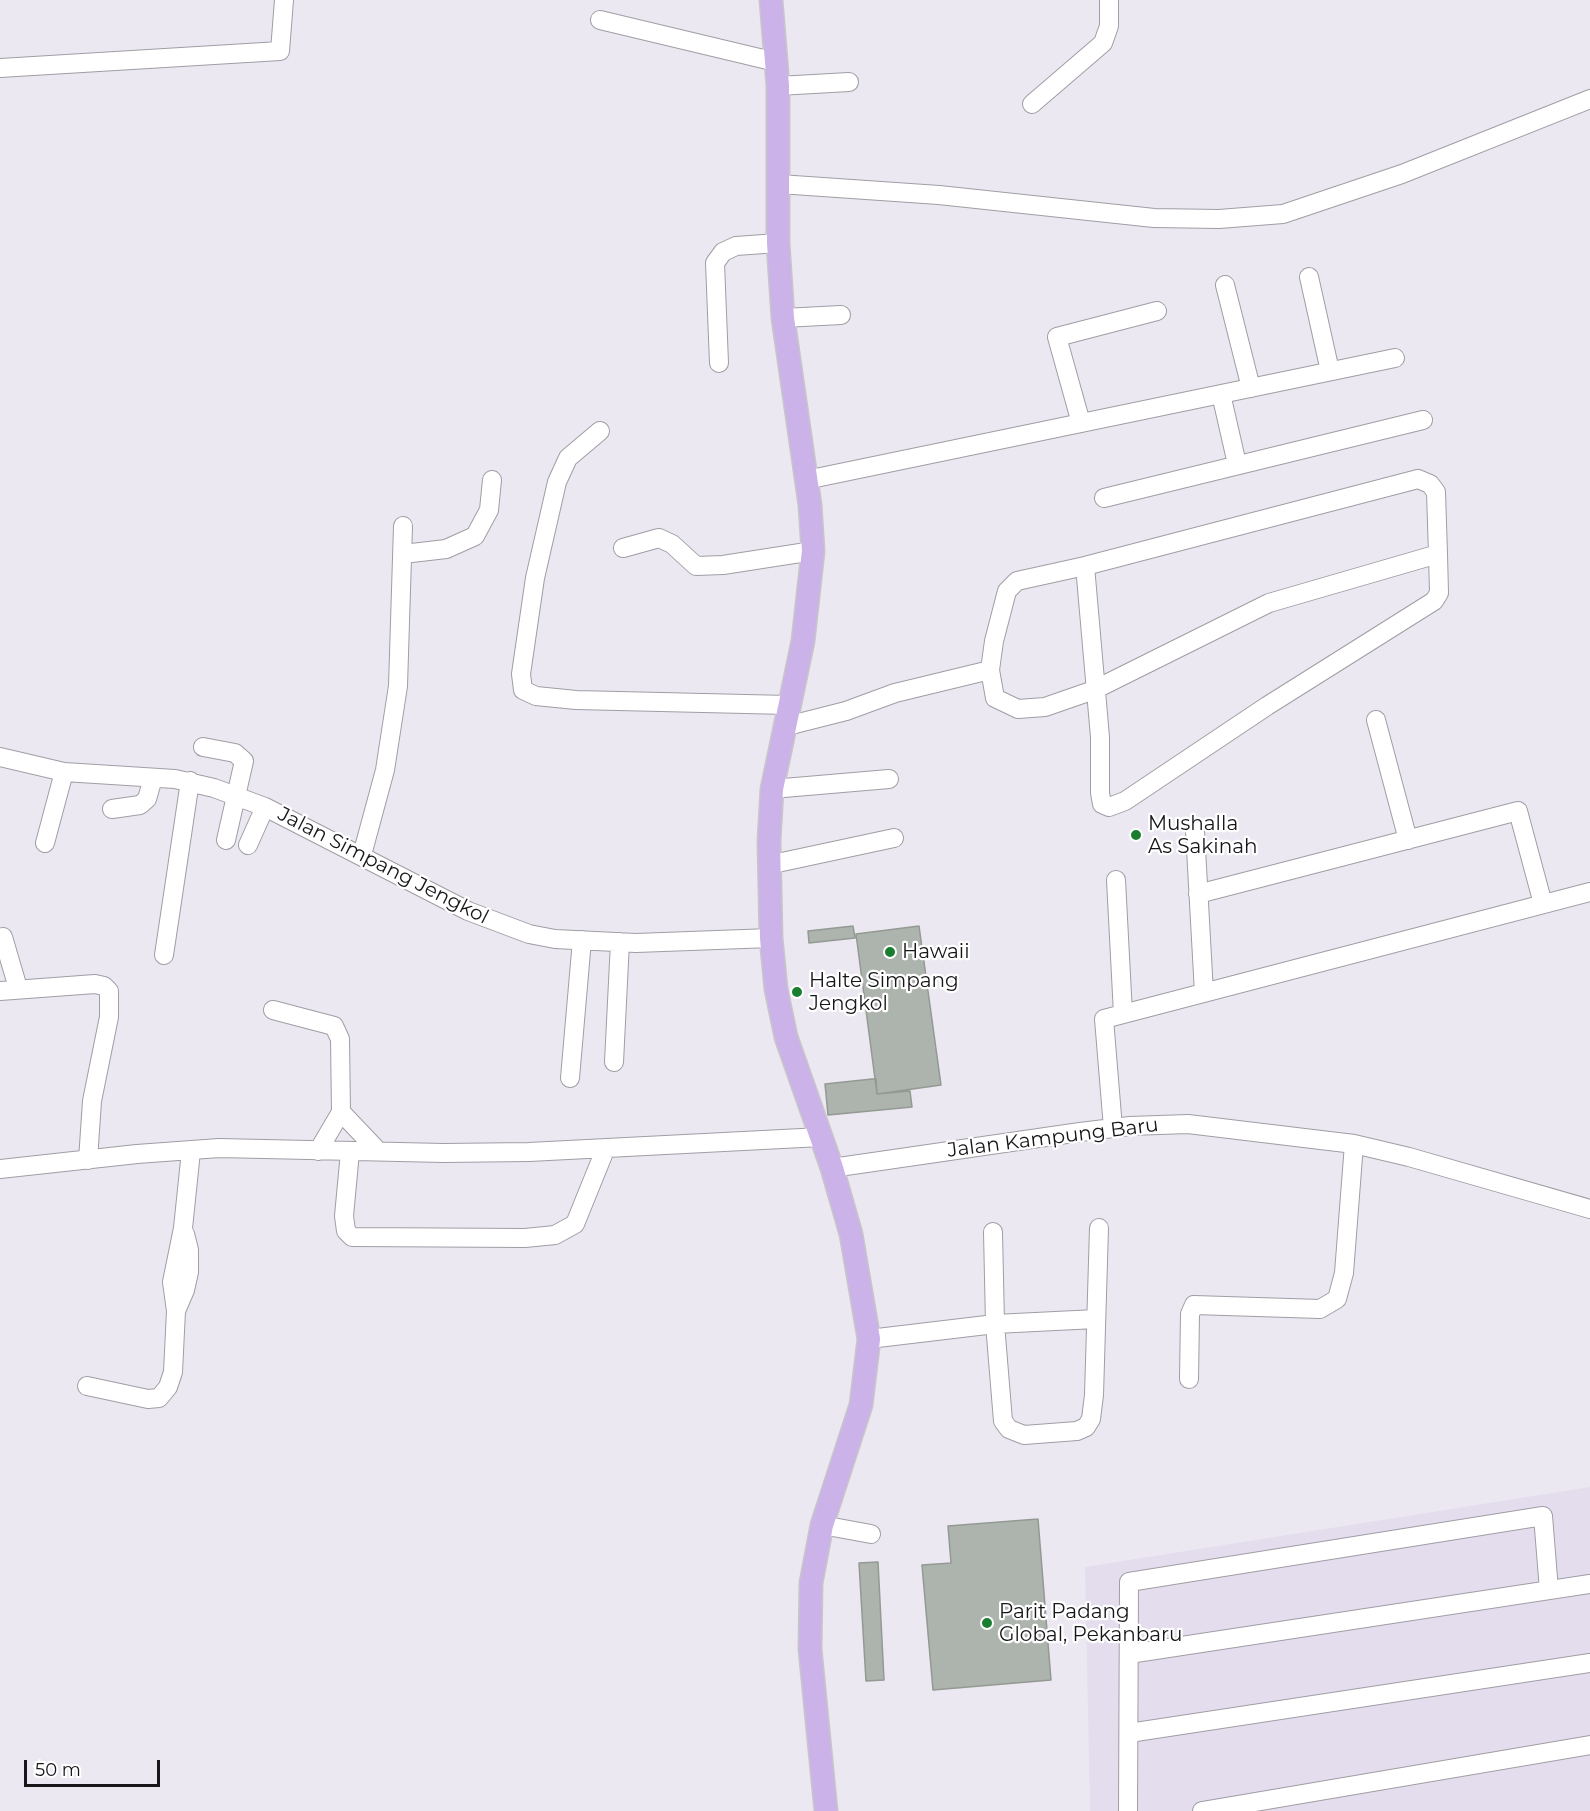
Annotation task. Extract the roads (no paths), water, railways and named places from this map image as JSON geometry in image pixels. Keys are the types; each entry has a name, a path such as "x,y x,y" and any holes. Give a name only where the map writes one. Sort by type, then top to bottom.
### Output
{"main road":[{"path":"771,0 778,86 778,243 783,318 806,480 813,551 807,619 772,789 768,866 771,938 776,989 786,1037 832,1168 858,1265 869,1339 861,1405 822,1525 811,1583 810,1649 826,1811"}],"street":[{"path":"0,68 280,51 284,0"},
{"path":"1032,104 1103,43 1109,26 1109,0"},
{"path":"600,20 776,62"},
{"path":"778,86 849,82"},
{"path":"779,184 939,195 1154,218 1219,219 1283,214 1402,174 1590,99"},
{"path":"719,363 715,263 723,252 736,246 778,243"},
{"path":"1309,277 1330,371"},
{"path":"1225,285 1251,388"},
{"path":"1081,423 1058,337 1156,311"},
{"path":"783,318 841,315"},
{"path":"806,480 1395,358"},
{"path":"1221,394 1237,464"},
{"path":"1104,498 1423,420"},
{"path":"600,431 568,458 557,482 535,578 521,674 523,690 536,696 576,700 788,705"},
{"path":"1085,566 1094,690 1100,737 1100,793 1102,804 1109,807 1125,801 1267,706 1434,601 1439,593 1438,554 1436,492 1430,484 1418,479 1085,566 1038,575 1013,584 1003,602 990,670 995,698 1018,709 1045,707 1094,690 1269,603 1438,554"},
{"path":"403,554 446,549 475,536 489,510 492,480"},
{"path":"362,855 385,770 398,686 403,526"},
{"path":"623,548 660,538 672,544 696,566 723,565 813,551"},
{"path":"783,727 846,711 896,693 990,670"},
{"path":"1376,720 1408,840"},
{"path":"203,747 236,753 244,761 226,840"},
{"name":"Jalan Simpang Jengkol","path":"0,757 64,772 190,781 237,795 362,855 445,900 529,934 620,942 771,938"},
{"path":"45,843 64,772"},
{"path":"112,809 140,805 147,799 153,778"},
{"path":"772,789 889,779"},
{"path":"164,955 190,781"},
{"path":"248,845 265,807"},
{"path":"1198,894 1518,811 1543,904"},
{"path":"1195,831 1204,993"},
{"path":"768,866 894,838"},
{"path":"1116,880 1123,1014"},
{"path":"1113,1128 1104,1019 1590,892"},
{"path":"3,937 9,989 95,984 105,986 109,991 109,1017 92,1101 88,1160"},
{"path":"570,1078 582,940"},
{"path":"614,1062 620,942"},
{"path":"273,1010 325,1022 336,1029 341,1051 341,1112 318,1150"},
{"path":"341,1112 378,1152"},
{"name":"Jalan Kampung Baru","path":"832,1168 1113,1128 1188,1124 1354,1144 1409,1157 1590,1209"},
{"path":"0,1169 219,1149 350,1152 605,1150 821,1137"},
{"path":"1189,1379 1190,1314 1194,1305 1320,1309 1337,1299 1344,1273 1354,1144"},
{"path":"350,1152 344,1216 346,1231 352,1237 525,1238 555,1235 575,1224 605,1150"},
{"path":"87,1386 148,1399 163,1395 168,1387 173,1372 176,1311 172,1281 183,1228 192,1151"},
{"path":"993,1232 995,1324 1006,1426 1013,1432 1024,1435 1064,1433 1086,1427 1091,1419 1094,1395 1099,1228"},
{"path":"869,1339 995,1324 1096,1318"},
{"path":"1128,1811 1129,1582 1543,1515 1549,1590"},
{"path":"822,1525 871,1534"},
{"path":"1129,1654 1590,1584"},
{"path":"1128,1733 1590,1663"},
{"path":"1202,1811 1590,1744"}],"place":[{"name":"Mushalla As Sakinah","path":"1136,835"},
{"name":"Hawaii","path":"890,952"},
{"name":"Halte Simpang Jengkol","path":"797,992"},
{"name":"Parit Padang Global, Pekanbaru","path":"987,1623"}]}
